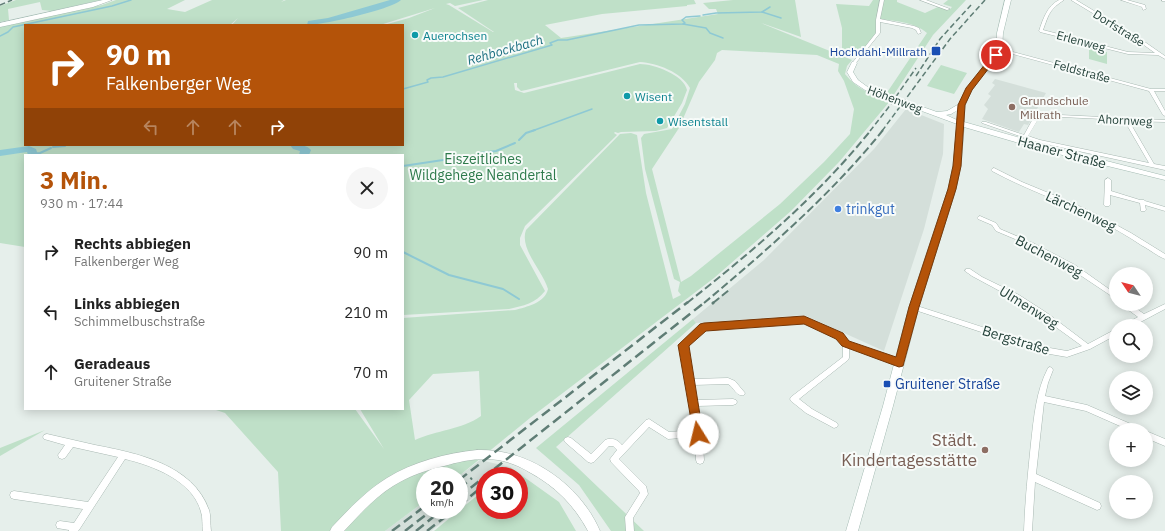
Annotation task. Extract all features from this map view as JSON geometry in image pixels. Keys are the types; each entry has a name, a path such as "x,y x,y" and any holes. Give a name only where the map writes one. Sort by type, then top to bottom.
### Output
{"main road":[{"path":"0,25 109,0"},
{"path":"852,531 914,307 952,189 957,166 962,105 969,90 999,49 1008,0"},
{"name":"Höhenweg","path":"854,63 850,72 855,81 861,85 874,92 960,123"},
{"path":"935,114 949,113 962,105"},
{"name":"Haaner Straße","path":"960,123 983,126 1086,159 1165,178"},
{"path":"959,142 968,134 983,126"}],"street":[{"name":"Höhenweg","path":"854,63 876,37 879,28 878,20 882,0"},
{"path":"922,0 948,9"},
{"name":"Erlenweg","path":"1062,0 1052,4 1041,31 1128,53 1159,54"},
{"name":"Dorfstraße","path":"1073,0 1120,28 1165,58"},
{"path":"1123,0 1144,6 1144,9"},
{"path":"878,20 913,27 918,29 919,33"},
{"name":"Feldstraße","path":"999,49 1151,90 1165,90"},
{"name":"Ahornweg","path":"1151,90 1165,115"},
{"name":"Ahornweg","path":"1025,137 1039,115 1165,121"},
{"path":"1126,120 1153,166"},
{"path":"983,126 1093,154 1165,168"},
{"name":"Lärchenweg","path":"994,170 1012,180 1105,221 1165,257"},
{"path":"1107,205 1108,180"},
{"path":"1108,192 1165,209"},
{"path":"1142,201 1143,210"},
{"name":"Buchenweg","path":"980,218 994,224 998,230 1031,244 1073,267 1109,292"},
{"name":"Ulmenweg","path":"968,271 978,278 1017,297 1049,318 1088,347"},
{"path":"1139,319 1165,306"},
{"name":"Bergstraße","path":"914,307 1044,350 1067,354 1088,347 1109,336"},
{"path":"1135,311 1143,317"},
{"path":"700,460 698,434 684,345 704,327 804,320 840,336 846,344 899,363"},
{"path":"834,425 810,411 794,399 846,358 846,344"},
{"path":"1028,531 1031,476 1041,398 1045,379 1050,370"},
{"path":"690,382 728,381 733,383 741,393"},
{"path":"1041,398 1087,408 1121,423"},
{"path":"693,403 733,402"},
{"path":"630,531 629,517 644,494 643,489 614,459 649,422 668,436 698,434"},
{"path":"48,437 124,454 168,469 185,480 197,494 205,511 207,531"},
{"path":"1153,437 1165,443"},
{"path":"568,440 591,459 608,442 615,443 623,450"},
{"path":"62,454 71,443"},
{"path":"60,525 74,529 124,454"},
{"path":"336,531 369,499 390,482 436,462 456,457 479,455 498,455 508,458 525,464 556,481 576,503 594,531"},
{"path":"1031,476 1097,506"},
{"path":"14,495 90,506"}],"shaded area":[{"name":"Grundschule Millrath","path":"995,79 1046,93 1028,125 1024,124 1019,132 982,119 988,109 984,105 991,96 988,94 995,85 992,83"},
{"path":"906,109 944,124 943,154 924,229 884,351 804,315 696,323 693,319 764,260 874,149"},
{"path":"480,460 510,467 476,467 476,495 468,501 468,469"},
{"path":"416,508 416,519 446,519 431,531 385,531"}],"green space":[{"path":"16,0 101,0 52,11 42,10 40,2 8,9 9,20 0,22 0,6"},
{"name":"Eiszeitliches Wildgehege Neandertal","path":"116,0 185,0 167,9 185,12 212,0 284,0 281,2 286,0 483,0 455,6 450,3 446,4 493,32 458,8 488,0 694,0 696,4 602,14 545,25 561,38 718,14 716,9 709,9 703,3 733,0 795,0 801,37 761,23 852,60 847,66 845,74 865,91 890,101 839,162 791,211 714,278 530,418 468,469 468,467 416,467 416,508 385,531 281,531 278,472 225,413 216,410 356,410 384,449 361,410 404,410 404,318 515,310 534,304 543,298 548,289 526,245 526,230 620,134 631,133 637,135 646,193 673,299 681,295 678,291 680,282 674,279 645,169 641,138 644,134 672,129 685,104 690,88 681,77 661,66 640,62 521,91 517,87 517,83 514,83 515,90 524,93 640,64 653,66 668,71 675,75 685,85 687,90 682,103 667,128 656,131 615,132 614,133 617,135 525,226 520,238 520,245 545,291 533,301 509,309 404,315 404,154 24,154 24,247 0,243 0,27 102,5","holes":["722,50 817,55 839,64 838,71 844,81 854,109 850,134 824,162 780,204 691,276 681,282 652,169 679,128 699,82 715,60 717,53","479,371 481,416 473,421 457,427 415,440 409,400 433,374"]},
{"path":"873,0 897,0 897,2 925,13 938,7 949,10 952,7 943,4 948,0 966,0 933,35 893,96 886,94 927,33 910,24 876,19 877,28 875,36 856,58 842,54 842,28 836,4 869,6"},
{"path":"1089,45 1099,49 1099,51 1107,52 1107,64 1089,59"},
{"path":"941,65 967,73 954,94 927,86"},
{"path":"693,319 696,323 556,447 644,531 611,531 579,485 536,448"},
{"path":"45,430 0,456 0,448"},
{"path":"528,480 559,502 576,531 434,531 449,519 468,519 468,503 476,496 476,519 528,519"}],"waterway":[{"path":"27,24 112,6 131,0"},
{"path":"311,24 327,21 397,0"},
{"name":"Rehbockbach","path":"762,12 770,7"},
{"name":"Rehbockbach","path":"703,15 716,13 762,12"},
{"path":"762,12 781,18"},
{"name":"Rehbockbach","path":"683,24 685,23 682,20 686,17 700,16"},
{"name":"Rehbockbach","path":"404,89 428,82 427,80 431,78 443,77 552,45 550,43 558,40 567,40 639,25 683,24"},
{"path":"683,24 706,28 710,33 723,38"},
{"path":"0,36 8,32 13,27 24,25"},
{"path":"532,131 592,109"},
{"path":"519,140 526,133 532,131"},
{"path":"463,160 472,159 480,153 496,151 515,143"},
{"path":"53,147 65,146"},
{"path":"296,146 306,150 304,154"},
{"path":"33,154 40,153 51,148"},
{"path":"0,153 29,149 33,154"},
{"path":"404,166 443,160 456,160"},
{"path":"404,252 449,275 503,289 519,299"}],"railway":[{"path":"0,5 12,0"},
{"path":"882,131 950,39 985,0"},
{"path":"916,76 940,39 971,5"},
{"path":"870,131 916,68"},
{"path":"687,303 784,222 829,178 871,130"},
{"path":"704,303 798,221 842,177 883,130"},
{"path":"713,303 729,290"},
{"path":"468,473 688,302"},
{"path":"468,490 705,302"},
{"path":"468,481 472,478"},
{"path":"468,498 476,492"},
{"path":"392,531 416,513"},
{"path":"405,531 420,519"},
{"path":"416,531 431,519"},
{"path":"427,531 442,519"}],"place":[{"name":"Auerochsen","path":"415,35"},
{"name":"Hochdahl-Millrath","path":"936,51"},
{"name":"Wisent","path":"627,96"},
{"name":"Grundschule Millrath","path":"1012,107"},
{"name":"Wisentstall","path":"660,121"},
{"name":"trinkgut","path":"838,209"},
{"name":"Gruitener Straße","path":"887,384"},
{"name":"Städt. Kindertagesstätte","path":"985,450"}],"route":[{"path":"698,434 684,345 704,327 804,320 840,336 846,344 899,363 914,307 939,235 952,189 957,166 960,116 964,98 996,55"}]}
